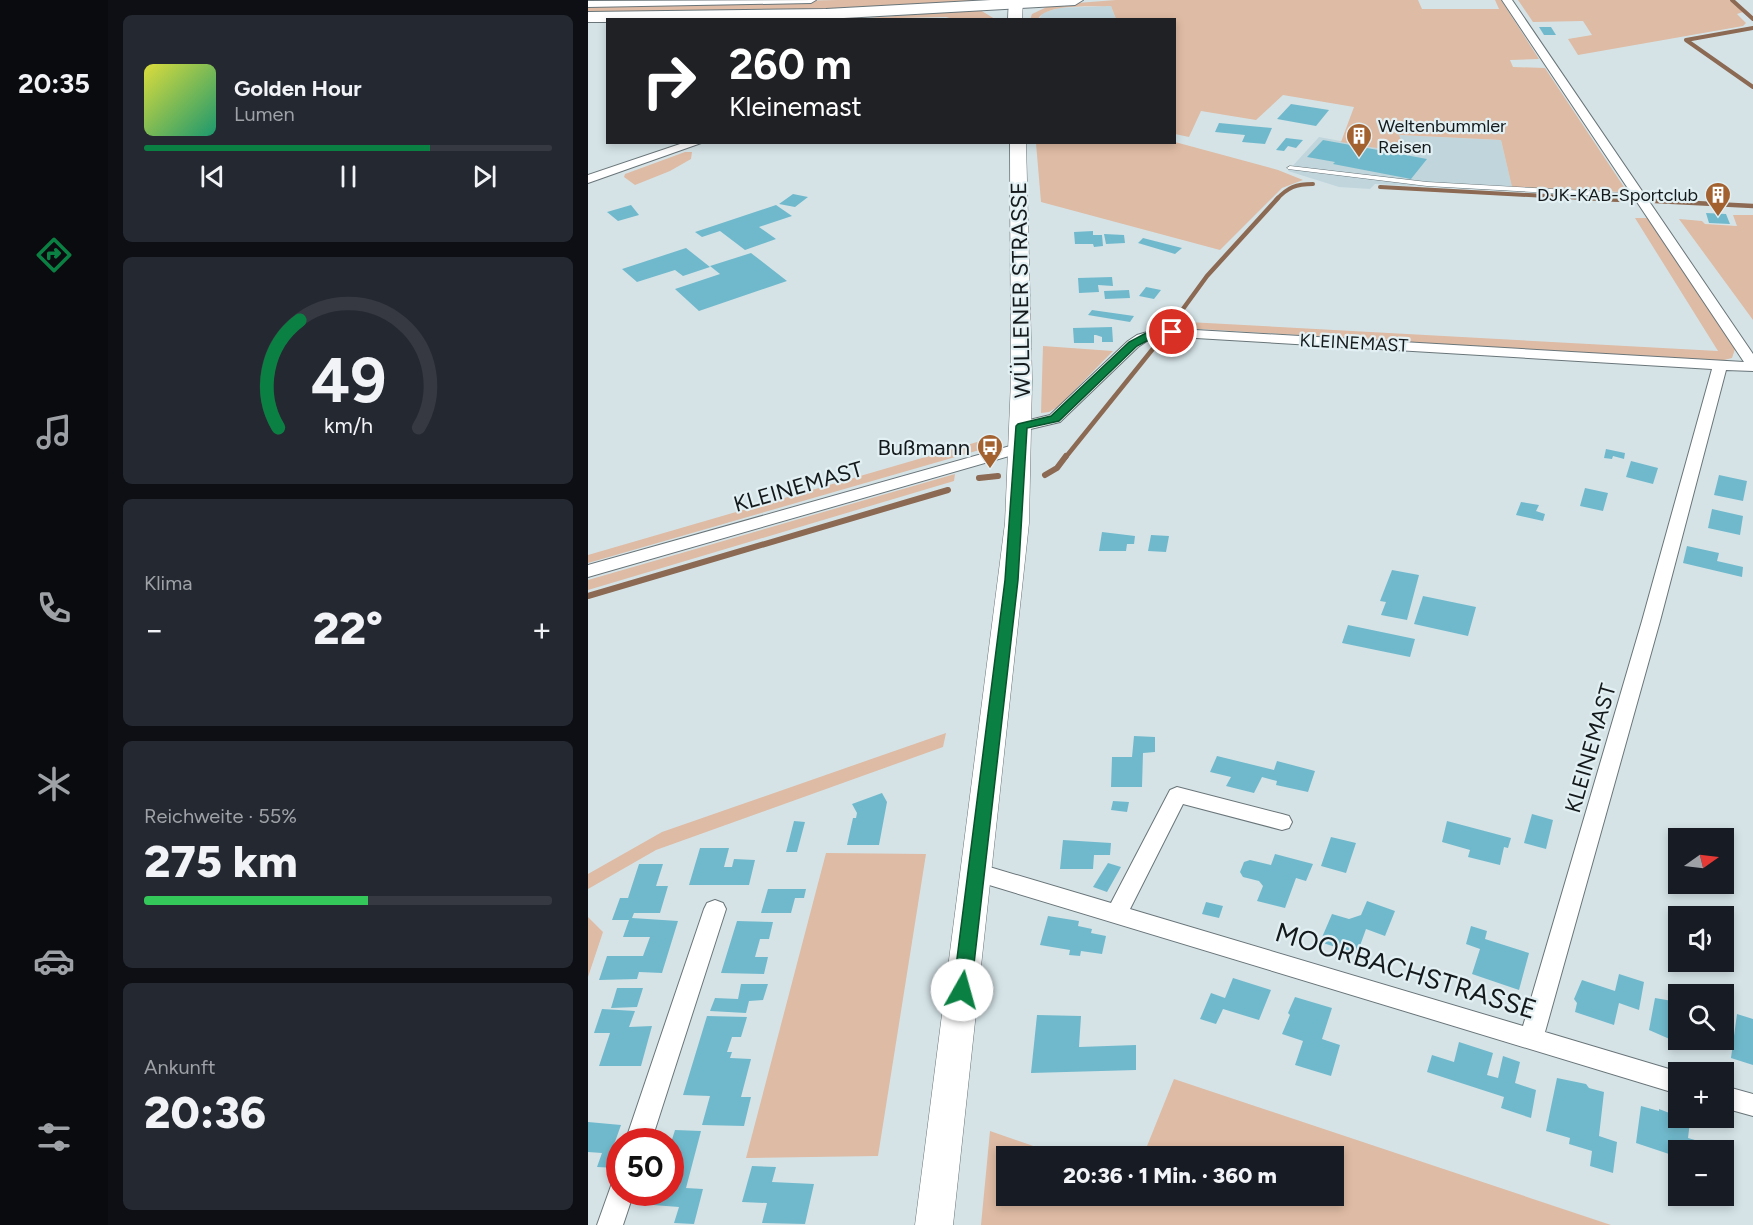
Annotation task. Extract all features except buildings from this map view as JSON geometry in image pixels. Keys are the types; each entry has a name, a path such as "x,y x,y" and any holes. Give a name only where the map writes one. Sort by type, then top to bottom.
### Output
{"main road":[{"path":"588,17 826,14 1016,8 1075,0"},
{"name":"WÜLLENER STRASSE","path":"934,1225 1012,580 1021,437 1023,330 1018,144"}],"street":[{"path":"588,4 811,0"},
{"path":"1508,0 1753,366"},
{"path":"588,179 693,144"},
{"name":"KLEINEMAST","path":"588,571 1021,437 1055,419 1133,344 1142,338 1161,332 1753,366"},
{"name":"KLEINEMAST","path":"1532,1040 1651,621 1720,365"},
{"path":"1116,915 1177,795 1282,822"},
{"name":"MOORBACHSTRASSE","path":"976,872 1668,1080"},
{"path":"643,1128 715,909"},
{"path":"1734,1100 1753,1105"},
{"path":"610,1225 616,1206"}],"lane":[{"path":"1290,168 1427,184 1639,196"}],"shaded area":[{"path":"839,0 984,0 798,11 588,14 588,5"},
{"path":"1116,0 1418,0 1422,9 1499,9 1495,0 1501,0 1539,59 1510,60 1513,67 1545,68 1626,190 1622,192 1512,187 1501,140 1399,135 1406,153 1341,142 1354,107 1283,95 1256,120 1201,111 1189,137 1176,134 1176,18 1116,18 1111,6 1083,6 1050,10 1039,18 1031,18 1032,14 1051,5"},
{"path":"1518,0 1731,0 1743,12 1737,14 1746,23 1743,26 1578,55 1568,39 1592,35 1583,21 1533,22"},
{"path":"1111,6 1116,18 1039,18 1043,13 1058,8"},
{"path":"980,10 993,18 946,17 868,18"},
{"path":"1398,135 1501,140 1513,191 1375,184 1370,189 1339,187 1288,171 1319,137 1405,153"},
{"path":"1176,142 1278,170 1303,180 1282,188 1220,250 1041,202 1036,144"},
{"path":"685,152 692,152 691,159 670,171 635,185 624,177 625,174"},
{"path":"1733,215 1753,215 1753,320 1679,219 1702,221 1705,224 1737,226"},
{"path":"1635,218 1647,218 1735,349 1732,358 1720,361 1184,328 1181,325 1188,322 1718,351"},
{"path":"1043,346 1113,351 1059,406 1049,412 1041,413"},
{"path":"984,440 989,444 983,449 588,563 588,555"},
{"path":"955,474 954,481 588,590 588,580"},
{"path":"946,733 943,747 656,850 588,889 588,874 662,832"},
{"path":"826,853 926,854 878,1156 746,1158"},
{"path":"588,917 603,932 588,977"},
{"path":"1174,1079 1611,1225 981,1225 990,1131 1033,1146 996,1146 996,1206 1344,1206 1344,1146 1147,1146"}],"waterway":[{"path":"1732,0 1753,19"},
{"path":"1753,28 1686,40 1753,87"},
{"path":"1278,198 1293,187 1313,184"},
{"path":"1380,187 1620,200"},
{"path":"1172,324 1207,276 1278,198"},
{"path":"1592,198 1627,200"},
{"path":"1655,201 1753,206"},
{"path":"1065,458 1156,345"},
{"path":"1045,475 1057,468 1066,456"},
{"path":"979,478 998,476"},
{"path":"588,596 948,490"}],"place":[{"name":"Weltenbummler Reisen","path":"1359,159"},
{"name":"DJK-KAB-Sportclub","path":"1718,218"},
{"name":"Bußmann","path":"990,470"}],"route":[{"path":"962,990 1012,580 1022,426 1055,419 1133,344 1152,334 1172,332"}]}
